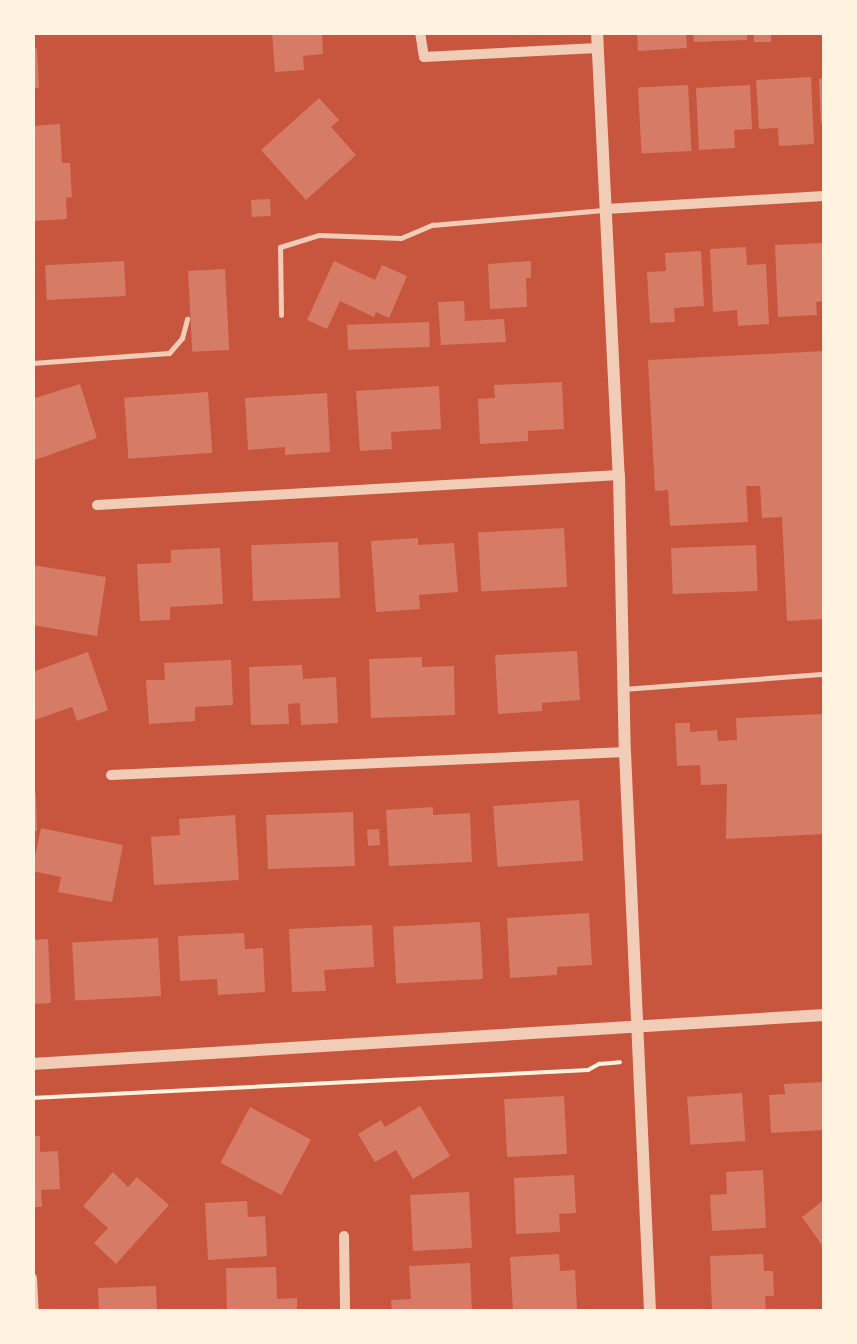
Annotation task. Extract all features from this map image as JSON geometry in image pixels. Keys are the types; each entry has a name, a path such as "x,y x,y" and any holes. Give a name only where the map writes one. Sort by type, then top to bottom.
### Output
{"street":[{"path":"420,32 424,57 598,48"},
{"path":"598,32 619,475 625,752 650,1312"},
{"path":"606,209 824,196"},
{"path":"97,506 619,475"},
{"path":"111,775 625,752"},
{"path":"32,1064 824,1015"},
{"path":"344,1236 346,1312"},
{"path":"32,1278 34,1312"}],"lane":[{"path":"281,314 280,246 319,235 402,238 432,225 606,209"},
{"path":"32,363 169,353 182,338 187,318"},
{"path":"624,688 824,674"}],"path":[{"path":"32,1098 588,1070 598,1064 638,1061"}],"building":[{"path":"272,32 322,32 323,54 303,56 304,70 275,72"},
{"path":"637,32 686,32 687,48 638,51"},
{"path":"693,32 747,32 747,40 694,42"},
{"path":"754,32 771,32 771,42 754,42"},
{"path":"37,48 39,88 32,88 32,49"},
{"path":"811,77 814,144 779,146 778,128 759,129 756,80"},
{"path":"824,78 824,123 821,123 819,79"},
{"path":"688,85 691,151 642,154 638,88"},
{"path":"750,85 752,129 734,130 735,148 699,150 696,88"},
{"path":"319,98 339,120 331,127 356,155 306,200 261,150"},
{"path":"60,124 62,163 70,163 72,197 66,198 67,219 33,221 32,126"},
{"path":"270,199 271,216 252,217 251,200"},
{"path":"824,243 824,301 816,302 817,315 778,317 775,245"},
{"path":"746,247 747,265 766,264 769,324 738,326 737,310 713,312 710,249"},
{"path":"701,251 704,306 674,308 675,322 650,323 647,272 666,271 665,253"},
{"path":"124,261 126,296 47,300 45,265"},
{"path":"334,261 375,280 382,265 407,276 389,318 376,312 374,317 340,301 327,329 307,320"},
{"path":"531,261 531,278 526,278 527,307 490,309 488,264"},
{"path":"225,269 229,350 192,352 188,271"},
{"path":"464,301 465,321 504,319 506,342 441,345 438,302"},
{"path":"429,322 430,347 348,350 347,325"},
{"path":"824,351 824,619 787,621 782,517 762,518 760,486 746,486 748,522 670,526 668,490 655,491 648,360"},
{"path":"562,382 564,429 528,431 528,441 480,444 478,399 495,398 494,385"},
{"path":"80,384 97,438 32,461 32,399"},
{"path":"439,386 441,429 391,432 392,449 360,451 356,391"},
{"path":"208,392 212,453 128,459 124,398"},
{"path":"327,393 330,452 285,455 285,447 248,450 245,398"},
{"path":"564,528 567,587 481,591 478,533"},
{"path":"418,538 418,545 454,543 458,592 419,595 420,609 376,612 371,541"},
{"path":"338,542 340,598 253,601 251,545"},
{"path":"756,545 758,591 673,594 671,548"},
{"path":"220,548 223,604 170,607 170,620 140,621 137,564 171,563 171,550"},
{"path":"32,565 106,577 97,636 32,625"},
{"path":"577,651 580,700 542,703 542,711 498,714 495,655"},
{"path":"88,652 108,710 77,721 72,707 32,721 32,672"},
{"path":"422,657 422,667 454,666 455,715 371,718 369,659"},
{"path":"231,660 233,705 195,707 195,721 149,724 146,680 165,680 164,663"},
{"path":"302,665 303,679 336,677 338,723 301,725 300,703 288,704 289,724 251,725 249,667"},
{"path":"824,714 824,834 726,839 727,784 701,785 700,765 677,766 675,723 690,723 690,732 717,730 718,741 737,740 736,718"},
{"path":"32,794 36,794 37,831 32,831"},
{"path":"579,800 583,861 497,867 493,806"},
{"path":"433,807 433,815 470,813 472,862 389,866 386,810"},
{"path":"353,812 355,866 268,869 266,815"},
{"path":"235,815 239,880 154,885 151,837 180,835 179,819"},
{"path":"41,828 123,845 112,902 58,892 61,877 32,871"},
{"path":"379,829 380,845 368,846 367,830"},
{"path":"589,913 592,965 557,967 557,975 510,978 507,918"},
{"path":"480,922 483,979 396,983 393,927"},
{"path":"372,925 374,967 324,970 326,991 292,992 289,929"},
{"path":"244,933 245,949 263,948 265,992 218,995 217,979 180,981 178,936"},
{"path":"158,938 161,996 75,1000 72,943"},
{"path":"48,939 51,1003 32,1004 32,940"},
{"path":"824,1082 824,1130 771,1133 769,1095 785,1094 784,1084"},
{"path":"742,1093 745,1141 690,1145 687,1097"},
{"path":"564,1096 567,1154 507,1157 504,1099"},
{"path":"420,1106 450,1156 413,1179 396,1150 375,1162 358,1134 381,1120 385,1127"},
{"path":"250,1107 311,1139 281,1195 220,1163"},
{"path":"32,1136 40,1136 40,1152 58,1151 60,1189 41,1190 42,1207 32,1207"},
{"path":"763,1170 766,1228 712,1231 710,1195 727,1194 726,1172"},
{"path":"113,1172 128,1187 137,1177 169,1205 116,1264 94,1243 108,1228 83,1206"},
{"path":"574,1175 576,1213 559,1214 560,1232 516,1234 514,1178"},
{"path":"469,1192 472,1248 413,1251 410,1195"},
{"path":"824,1200 824,1248 802,1217"},
{"path":"247,1201 248,1217 265,1216 267,1256 208,1260 205,1203"},
{"path":"559,1254 560,1271 575,1270 577,1310 513,1312 510,1257"},
{"path":"763,1254 764,1271 773,1271 774,1296 765,1296 766,1312 712,1312 710,1256"},
{"path":"470,1263 472,1312 392,1312 391,1300 411,1299 409,1266"},
{"path":"276,1267 277,1299 297,1298 297,1312 227,1312 226,1268"},
{"path":"156,1286 157,1312 99,1312 98,1288"}]}
